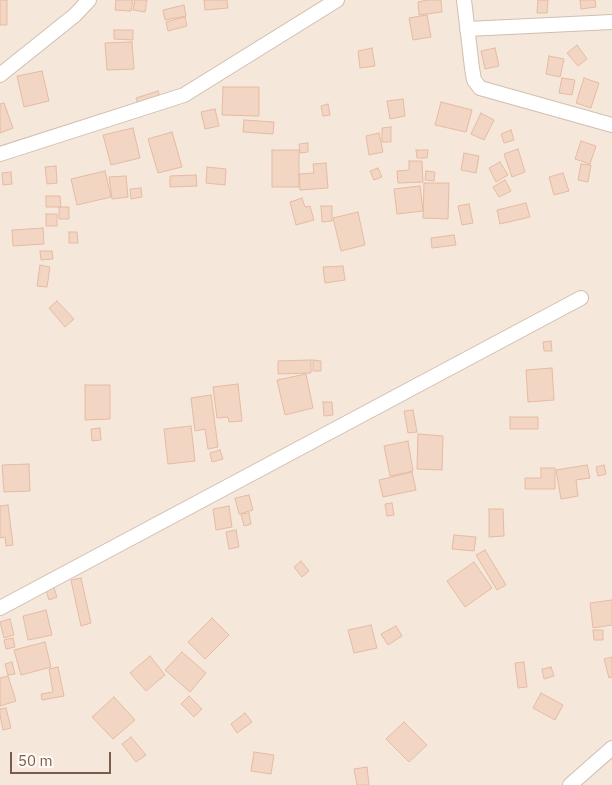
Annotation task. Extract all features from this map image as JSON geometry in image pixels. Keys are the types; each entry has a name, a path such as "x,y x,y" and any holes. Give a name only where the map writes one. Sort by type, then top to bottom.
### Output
{"street":[{"path":"0,75 74,15 89,0"},
{"path":"0,154 184,95 337,0"},
{"path":"464,0 474,80 480,88 612,125"},
{"path":"467,29 612,22"},
{"path":"0,608 581,298"},
{"path":"570,785 612,748"}],"shaded area":[{"path":"0,0 612,0 612,785 0,785"}],"building":[{"path":"0,0 7,0 7,25 0,25"},
{"path":"116,0 133,0 131,11 115,10"},
{"path":"135,0 147,0 145,12 133,10"},
{"path":"204,0 227,0 228,8 205,10"},
{"path":"441,0 442,12 419,15 418,2"},
{"path":"538,0 548,0 547,13 537,13"},
{"path":"580,0 595,0 596,7 581,9"},
{"path":"184,5 186,16 165,20 163,10"},
{"path":"427,15 431,37 413,40 409,18"},
{"path":"185,17 187,26 168,31 166,22"},
{"path":"114,30 133,30 133,40 114,39"},
{"path":"132,42 134,69 107,70 105,43"},
{"path":"577,45 587,59 578,66 567,53"},
{"path":"372,48 375,66 360,68 358,51"},
{"path":"495,48 499,66 485,69 481,51"},
{"path":"549,56 564,59 560,77 546,74"},
{"path":"42,71 49,101 24,107 17,76"},
{"path":"562,78 575,80 572,95 559,93"},
{"path":"584,78 599,83 591,108 576,103"},
{"path":"223,87 259,87 259,116 222,115"},
{"path":"158,91 163,107 141,114 136,98"},
{"path":"403,99 405,116 390,119 387,101"},
{"path":"441,102 472,110 466,132 435,125"},
{"path":"4,103 13,128 0,133 0,104"},
{"path":"328,104 330,115 323,116 321,106"},
{"path":"215,109 219,126 205,129 201,112"},
{"path":"481,113 494,120 484,140 471,134"},
{"path":"244,120 274,122 273,134 243,132"},
{"path":"391,127 391,142 382,142 382,128"},
{"path":"133,128 140,158 111,165 103,135"},
{"path":"511,130 514,140 504,143 501,134"},
{"path":"172,132 182,167 158,173 148,139"},
{"path":"379,133 383,152 369,155 366,136"},
{"path":"581,141 596,146 590,164 575,159"},
{"path":"308,143 308,152 300,153 299,144"},
{"path":"518,149 525,172 512,177 504,154"},
{"path":"272,150 299,150 299,187 272,187"},
{"path":"416,150 428,150 427,158 417,158"},
{"path":"464,153 479,156 476,173 461,170"},
{"path":"409,161 422,161 423,182 398,183 397,171 409,170"},
{"path":"500,162 508,175 496,182 489,168"},
{"path":"326,163 328,188 300,190 299,174 314,173 313,164"},
{"path":"581,164 591,165 588,182 578,180"},
{"path":"56,166 57,183 47,184 45,167"},
{"path":"207,167 226,169 225,185 206,183"},
{"path":"378,168 382,177 374,180 370,171"},
{"path":"105,171 111,197 77,205 71,179"},
{"path":"426,171 435,172 434,181 425,180"},
{"path":"11,172 12,184 3,185 2,173"},
{"path":"563,173 569,191 554,195 549,177"},
{"path":"196,175 197,186 170,187 170,176"},
{"path":"126,176 128,197 112,199 109,177"},
{"path":"505,180 511,191 499,197 493,187"},
{"path":"424,183 449,183 448,219 423,218"},
{"path":"420,186 423,211 397,214 394,189"},
{"path":"141,188 142,197 131,199 130,189"},
{"path":"46,196 60,196 61,207 46,207"},
{"path":"302,198 305,207 310,206 314,220 296,225 290,202"},
{"path":"526,203 530,217 500,224 497,210"},
{"path":"469,204 473,223 462,225 458,206"},
{"path":"321,206 332,206 332,221 322,222"},
{"path":"59,207 69,207 69,219 59,219"},
{"path":"358,212 365,245 341,251 333,218"},
{"path":"46,214 57,214 57,226 46,226"},
{"path":"43,228 44,244 13,246 12,230"},
{"path":"69,232 77,232 78,243 69,243"},
{"path":"454,235 456,245 432,248 431,238"},
{"path":"40,251 52,251 53,259 41,260"},
{"path":"40,265 50,267 47,287 37,286"},
{"path":"343,266 345,280 325,283 323,267"},
{"path":"57,301 74,319 65,327 49,308"},
{"path":"551,341 552,351 544,351 543,342"},
{"path":"311,360 311,373 278,374 278,361"},
{"path":"313,360 321,361 321,371 313,371"},
{"path":"552,368 554,400 528,402 526,370"},
{"path":"306,374 313,408 285,415 277,380"},
{"path":"238,384 242,421 229,422 228,417 217,418 213,387"},
{"path":"85,385 110,385 110,419 85,420"},
{"path":"211,395 218,447 208,449 205,429 195,431 191,398"},
{"path":"323,402 332,402 333,415 324,416"},
{"path":"413,410 417,432 408,433 404,411"},
{"path":"510,417 538,417 538,429 510,429"},
{"path":"191,426 195,461 168,464 164,429"},
{"path":"100,428 101,440 92,441 91,429"},
{"path":"418,434 443,436 442,470 417,469"},
{"path":"408,441 413,471 390,476 384,446"},
{"path":"220,450 223,459 212,462 210,453"},
{"path":"29,464 30,491 4,492 2,465"},
{"path":"587,465 590,478 576,480 578,496 561,499 556,470"},
{"path":"604,465 606,474 598,476 596,467"},
{"path":"541,468 555,468 555,489 525,489 525,478 541,478"},
{"path":"412,472 416,490 383,497 379,480"},
{"path":"249,495 253,510 239,514 235,498"},
{"path":"392,503 394,515 387,516 385,504"},
{"path":"8,505 13,545 6,546 5,537 0,538 0,506"},
{"path":"229,506 232,527 216,530 213,509"},
{"path":"489,509 503,509 504,536 489,537"},
{"path":"249,513 251,524 244,526 241,514"},
{"path":"236,530 239,547 229,549 226,532"},
{"path":"454,535 476,537 474,551 452,549"},
{"path":"485,550 506,585 497,590 476,555"},
{"path":"301,561 309,571 302,577 294,567"},
{"path":"474,562 492,588 465,607 447,581"},
{"path":"81,578 91,623 81,626 71,580"},
{"path":"54,588 57,597 49,600 46,590"},
{"path":"612,600 612,625 593,628 590,603"},
{"path":"46,610 52,635 28,640 23,616"},
{"path":"212,618 229,635 205,659 188,642"},
{"path":"10,619 14,635 4,638 0,622"},
{"path":"371,625 377,648 354,653 348,630"},
{"path":"396,626 402,636 388,645 381,634"},
{"path":"593,630 603,630 603,640 594,640"},
{"path":"13,638 15,647 6,649 4,640"},
{"path":"45,642 51,667 21,675 14,650"},
{"path":"182,652 206,673 190,692 165,670"},
{"path":"150,656 165,675 146,691 130,673"},
{"path":"612,657 612,677 609,678 604,659"},
{"path":"12,662 15,674 8,675 5,664"},
{"path":"524,662 527,687 518,688 515,663"},
{"path":"58,667 64,696 42,700 41,694 53,692 49,669"},
{"path":"551,667 554,676 544,679 542,669"},
{"path":"8,676 16,701 0,706 0,678"},
{"path":"541,693 563,705 555,720 533,708"},
{"path":"189,696 202,709 194,717 181,704"},
{"path":"114,697 135,720 113,739 92,717"},
{"path":"6,708 11,728 3,730 0,709"},
{"path":"245,713 252,722 237,733 231,724"},
{"path":"404,722 427,745 409,762 386,739"},
{"path":"131,737 146,755 136,762 122,744"},
{"path":"254,752 274,755 271,774 251,771"},
{"path":"367,767 369,785 357,785 354,769"}]}
